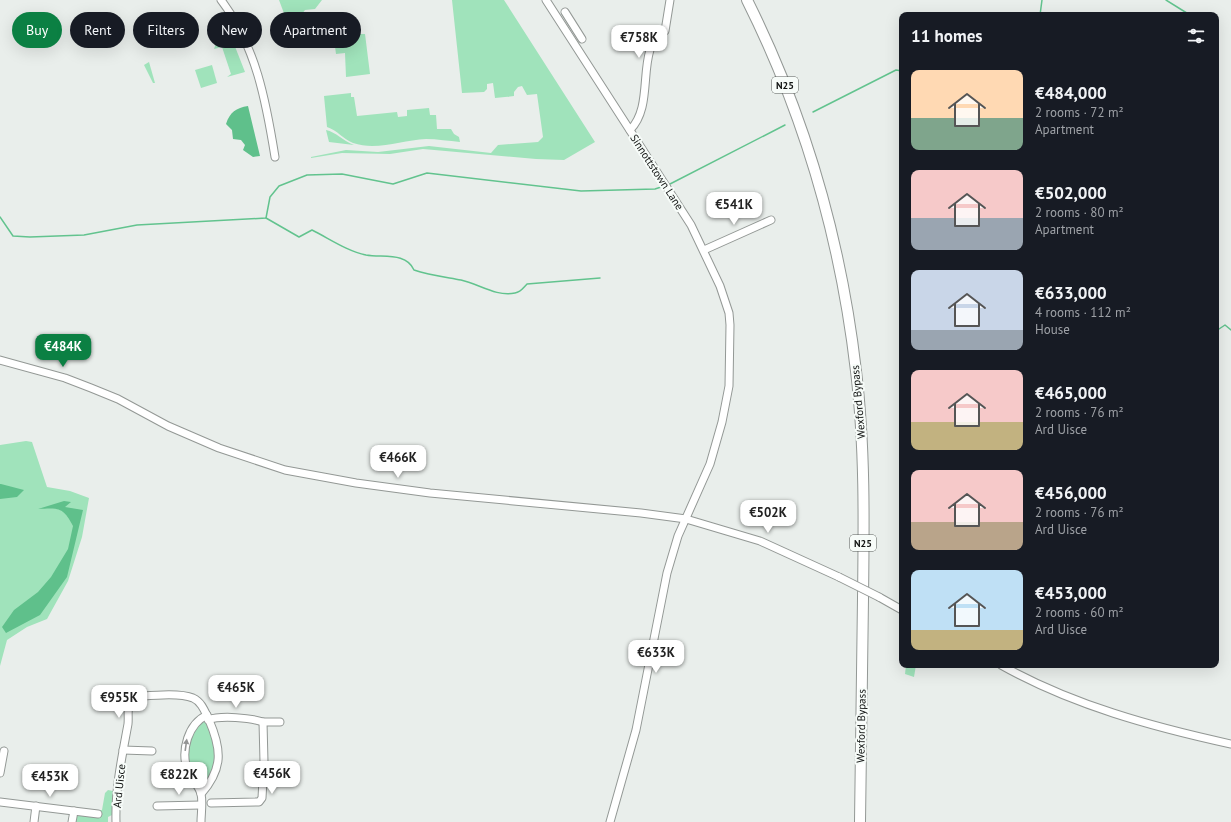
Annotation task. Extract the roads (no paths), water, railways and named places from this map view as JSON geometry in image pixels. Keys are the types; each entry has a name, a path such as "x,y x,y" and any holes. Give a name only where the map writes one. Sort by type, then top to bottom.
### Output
{"highway":[{"name":"Wexford Bypass","path":"747,0 790,99 814,166 834,241 851,330 862,439 864,523 860,822"}],"street":[{"path":"221,0 237,24 252,55 266,106 275,157"},
{"name":"Sinnottstown Lane","path":"546,0 691,224 704,250 729,313 731,366 722,422 710,464 678,536 667,573 636,730 610,822"},
{"path":"630,130 636,123 641,107 650,50 656,38 665,31 670,0"},
{"path":"565,12 582,39"},
{"path":"565,31 574,26"},
{"path":"704,250 771,220"},
{"path":"0,360 65,378 91,388 118,399 168,426 219,448 285,470 334,480 423,492 634,512 686,519 760,541 839,576 899,608"},
{"path":"1008,668 1083,702 1105,710 1172,731 1231,744"},
{"name":"Ard Uisce","path":"116,822 117,778 128,722 129,700 132,697 192,697 198,701 208,718 217,741 218,766 209,784 201,794"},
{"path":"201,822 201,794 187,768 185,754 188,736 194,724 208,718 256,719 263,722 280,722"},
{"path":"211,802 260,802 262,798 264,762 263,722"},
{"name":"Ard Uisce","path":"123,750 152,751"},
{"path":"0,772 4,751"},
{"name":"Ard Uisce","path":"0,802 98,814"},
{"path":"34,822 36,806"},
{"path":"157,806 201,806"},
{"path":"72,822 74,811"}],"waterway":[{"path":"1040,12 1042,0"},
{"path":"1166,0 1185,12"},
{"path":"813,112 896,70 899,70"},
{"path":"670,184 785,125"},
{"path":"0,217 13,236 30,237 84,235 137,225 266,218 270,197 279,186 307,175 342,174 393,184 427,173 581,191 655,189 661,187"},
{"path":"266,218 299,237 312,230 345,248 359,253 373,256 400,258 406,260 414,270 431,275 461,280 494,292 508,294 522,290 527,284 600,278"},
{"path":"1219,329 1225,325 1231,330"}]}
